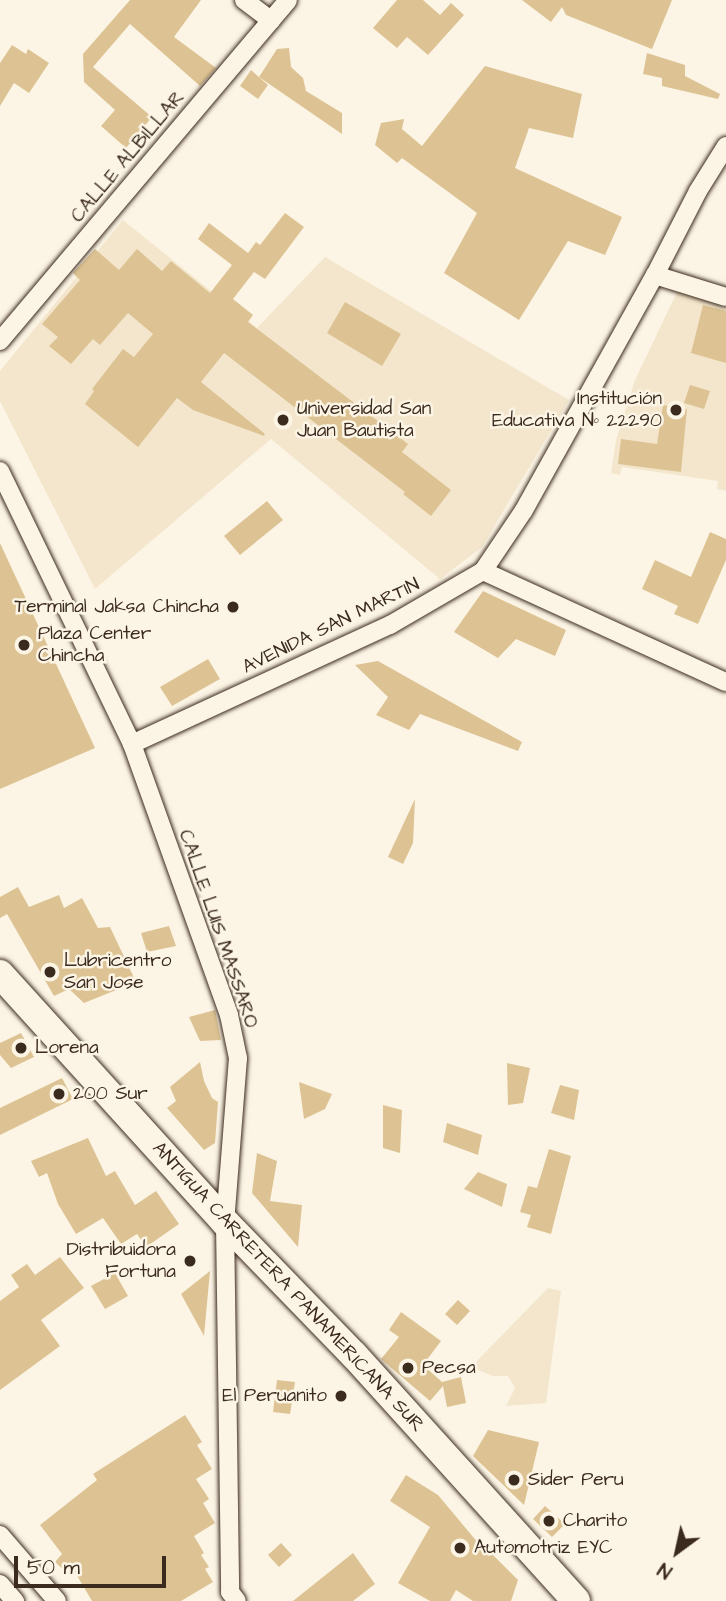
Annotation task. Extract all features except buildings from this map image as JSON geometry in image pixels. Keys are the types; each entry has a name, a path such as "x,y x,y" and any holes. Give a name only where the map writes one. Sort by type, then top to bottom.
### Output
{"highway":[{"name":"ANTIGUA CARRETERA PANAMERICANA SUR","path":"0,974 225,1222 354,1355 576,1601"}],"street":[{"path":"244,0 271,19"},
{"name":"CALLE ALBILLAR","path":"1,337 288,0"},
{"name":"AVENIDA SAN MARTIN","path":"132,744 390,625 482,571 524,510 656,275 698,191 726,146"},
{"path":"656,275 726,297"},
{"name":"CALLE LUIS MASSARO","path":"0,471 132,744 229,1015 236,1047 225,1222 230,1598"},
{"path":"482,571 726,682"},
{"path":"0,1535 57,1601"},
{"path":"0,1584 15,1601"}],"shaded area":[{"name":"Universidad San Juan Bautista","path":"123,220 257,328 325,257 569,400 482,547 440,579 271,439 95,589 0,401 0,371"},
{"name":"Institución Educativa Nº 22290","path":"678,290 726,306 726,491 717,489 718,481 622,467 620,475 611,473 616,440 635,380"},
{"path":"548,1288 561,1291 546,1403 506,1406 515,1388 508,1376 493,1376 471,1367"}],"place":[{"name":"Institución Educativa Nº 22290","path":"676,410"},
{"name":"Universidad San Juan Bautista","path":"283,420"},
{"name":"Terminal Jaksa Chincha","path":"233,607"},
{"name":"Plaza Center Chincha","path":"24,645"},
{"name":"Lubricentro San Jose","path":"50,972"},
{"name":"Lorena","path":"21,1048"},
{"name":"200 Sur","path":"59,1094"},
{"name":"Distribuidora Fortuna","path":"190,1261"},
{"name":"Pecsa","path":"408,1368"},
{"name":"El Peruanito","path":"341,1396"},
{"name":"Sider Peru","path":"514,1480"},
{"name":"Charito","path":"549,1521"},
{"name":"Automotriz EYC","path":"460,1548"}]}
